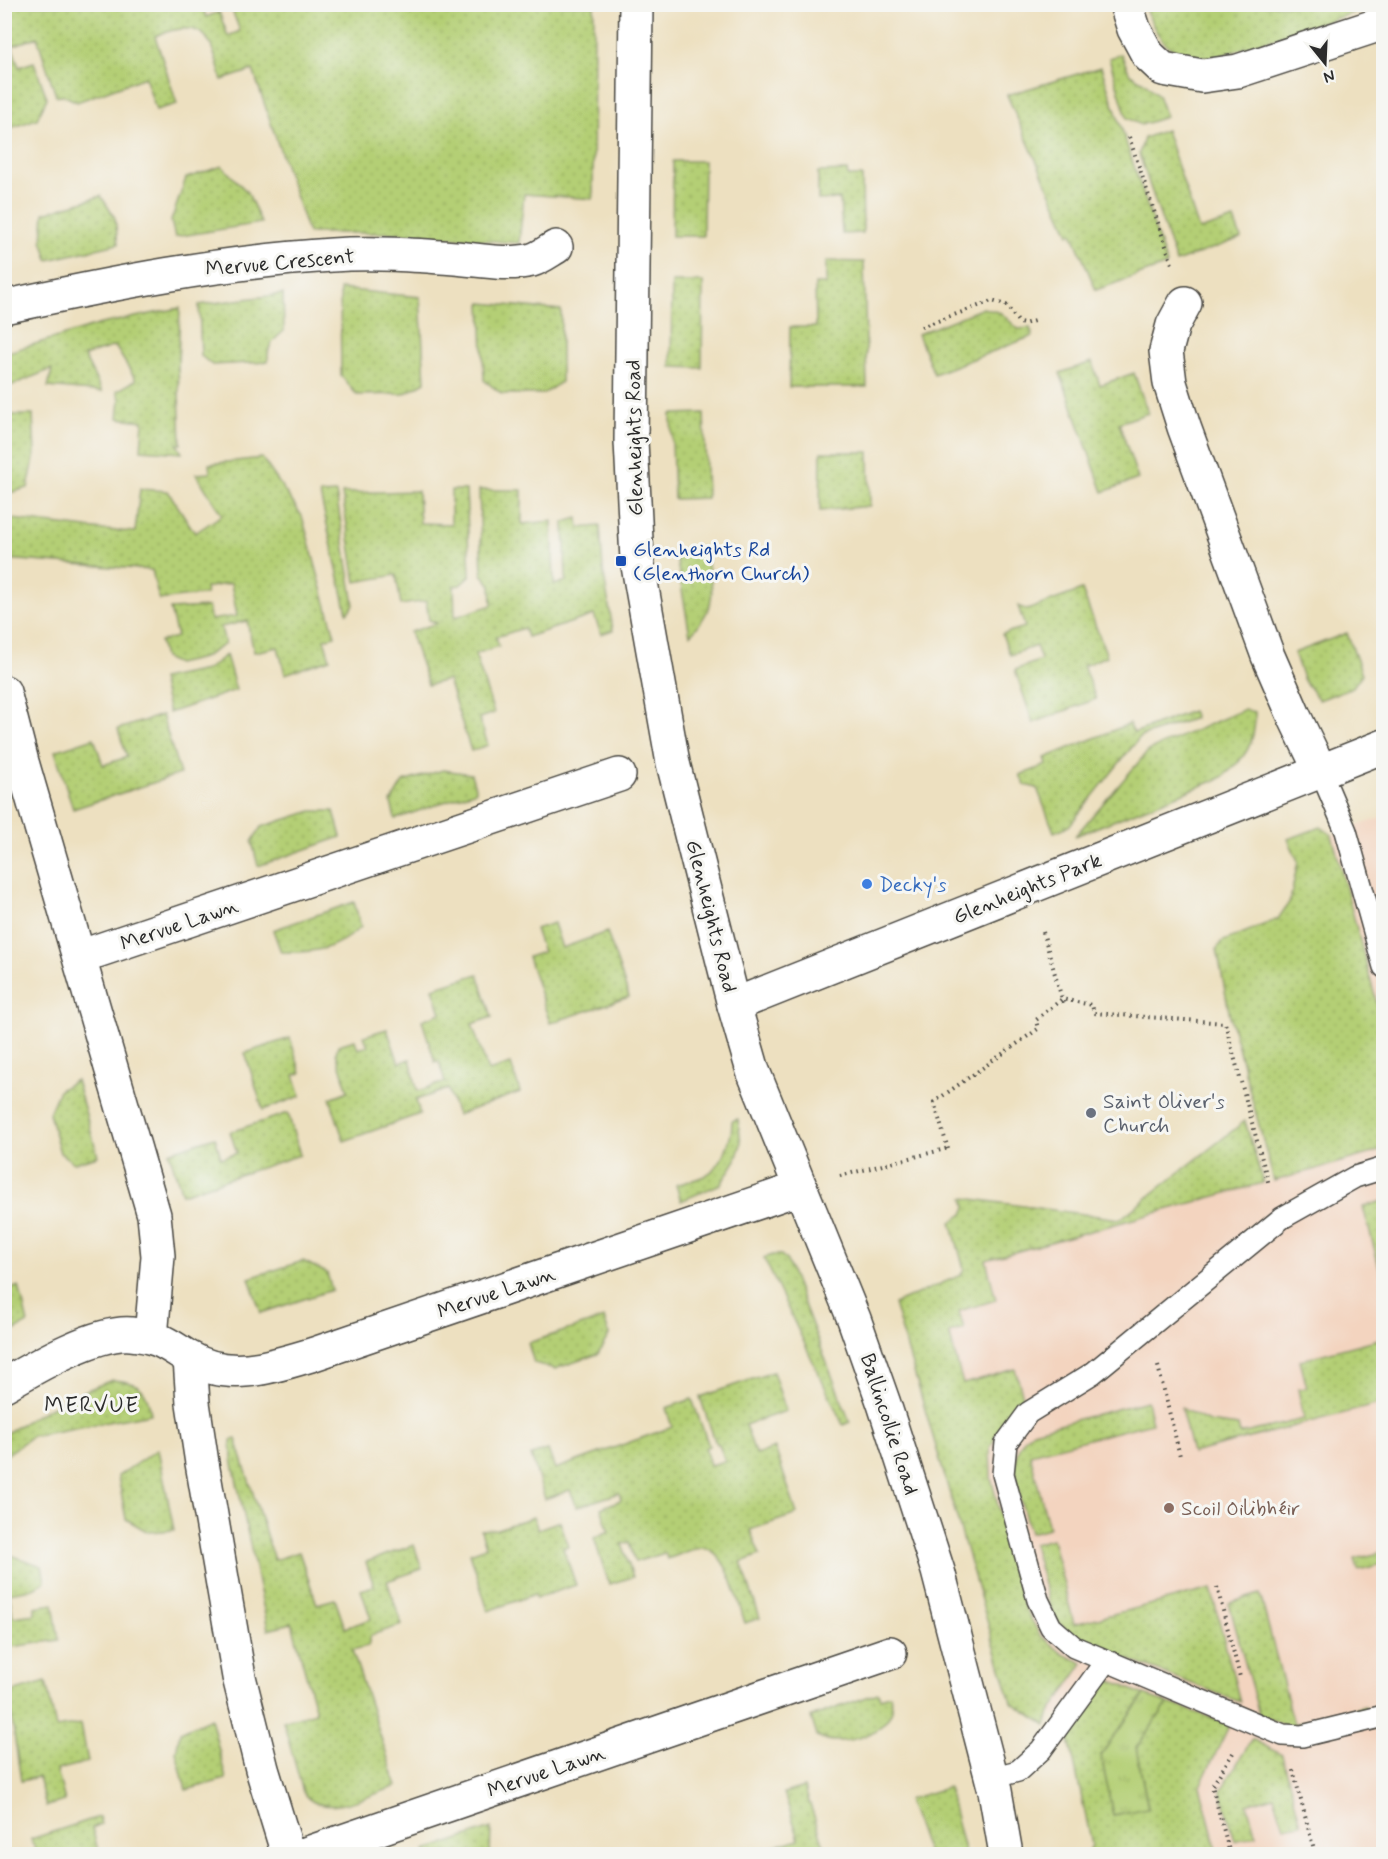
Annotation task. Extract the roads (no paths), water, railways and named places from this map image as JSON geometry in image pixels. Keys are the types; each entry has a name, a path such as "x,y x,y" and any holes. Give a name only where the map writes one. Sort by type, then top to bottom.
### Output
{"street":[{"name":"Glenheights Road","path":"636,4 631,441 637,560 674,763 734,1005"},
{"path":"1126,4 1134,29 1148,55 1163,69 1202,76 1238,71 1383,23"},
{"name":"Mervue Crescent","path":"4,307 115,283 213,267 301,257 335,254 420,256 507,262 534,260 556,247"},
{"path":"1185,303 1173,325 1166,351 1170,383 1268,656 1320,770"},
{"path":"4,692 22,762 154,1215 158,1256 151,1336"},
{"name":"Glenheights Park","path":"734,1005 1383,746"},
{"name":"Mervue Lawn","path":"79,957 619,775"},
{"name":"Ballincollie Road","path":"734,1005 753,1071 854,1319 888,1415 938,1571 991,1778 1006,1854"},
{"name":"Mervue Lawn","path":"4,1384 53,1357 100,1339 129,1334 151,1336 210,1368 228,1371 262,1369 314,1354 800,1188"},
{"path":"190,1359 193,1403 202,1463 239,1677 262,1769 288,1854"},
{"name":"Mervue Lawn","path":"305,1854 890,1653"}],"lane":[{"path":"1320,770 1346,831 1383,967"},
{"path":"1383,1168 1355,1177 1282,1218 1093,1373 1028,1413 1006,1443 1003,1474 1038,1600 1051,1627 1074,1647 1283,1735 1302,1736 1383,1716"},
{"path":"991,1778 1018,1771 1041,1750 1106,1661"}],"place":[{"name":"Glenheights Rd (Glenthorn Church)","path":"621,561"},
{"name":"Decky's","path":"867,884"},
{"name":"Saint Oliver's Church","path":"1091,1113"},
{"name":"Scoil Oilibhéir","path":"1169,1508"}],"district":[{"name":"MERVUE","path":"92,1404"}]}
